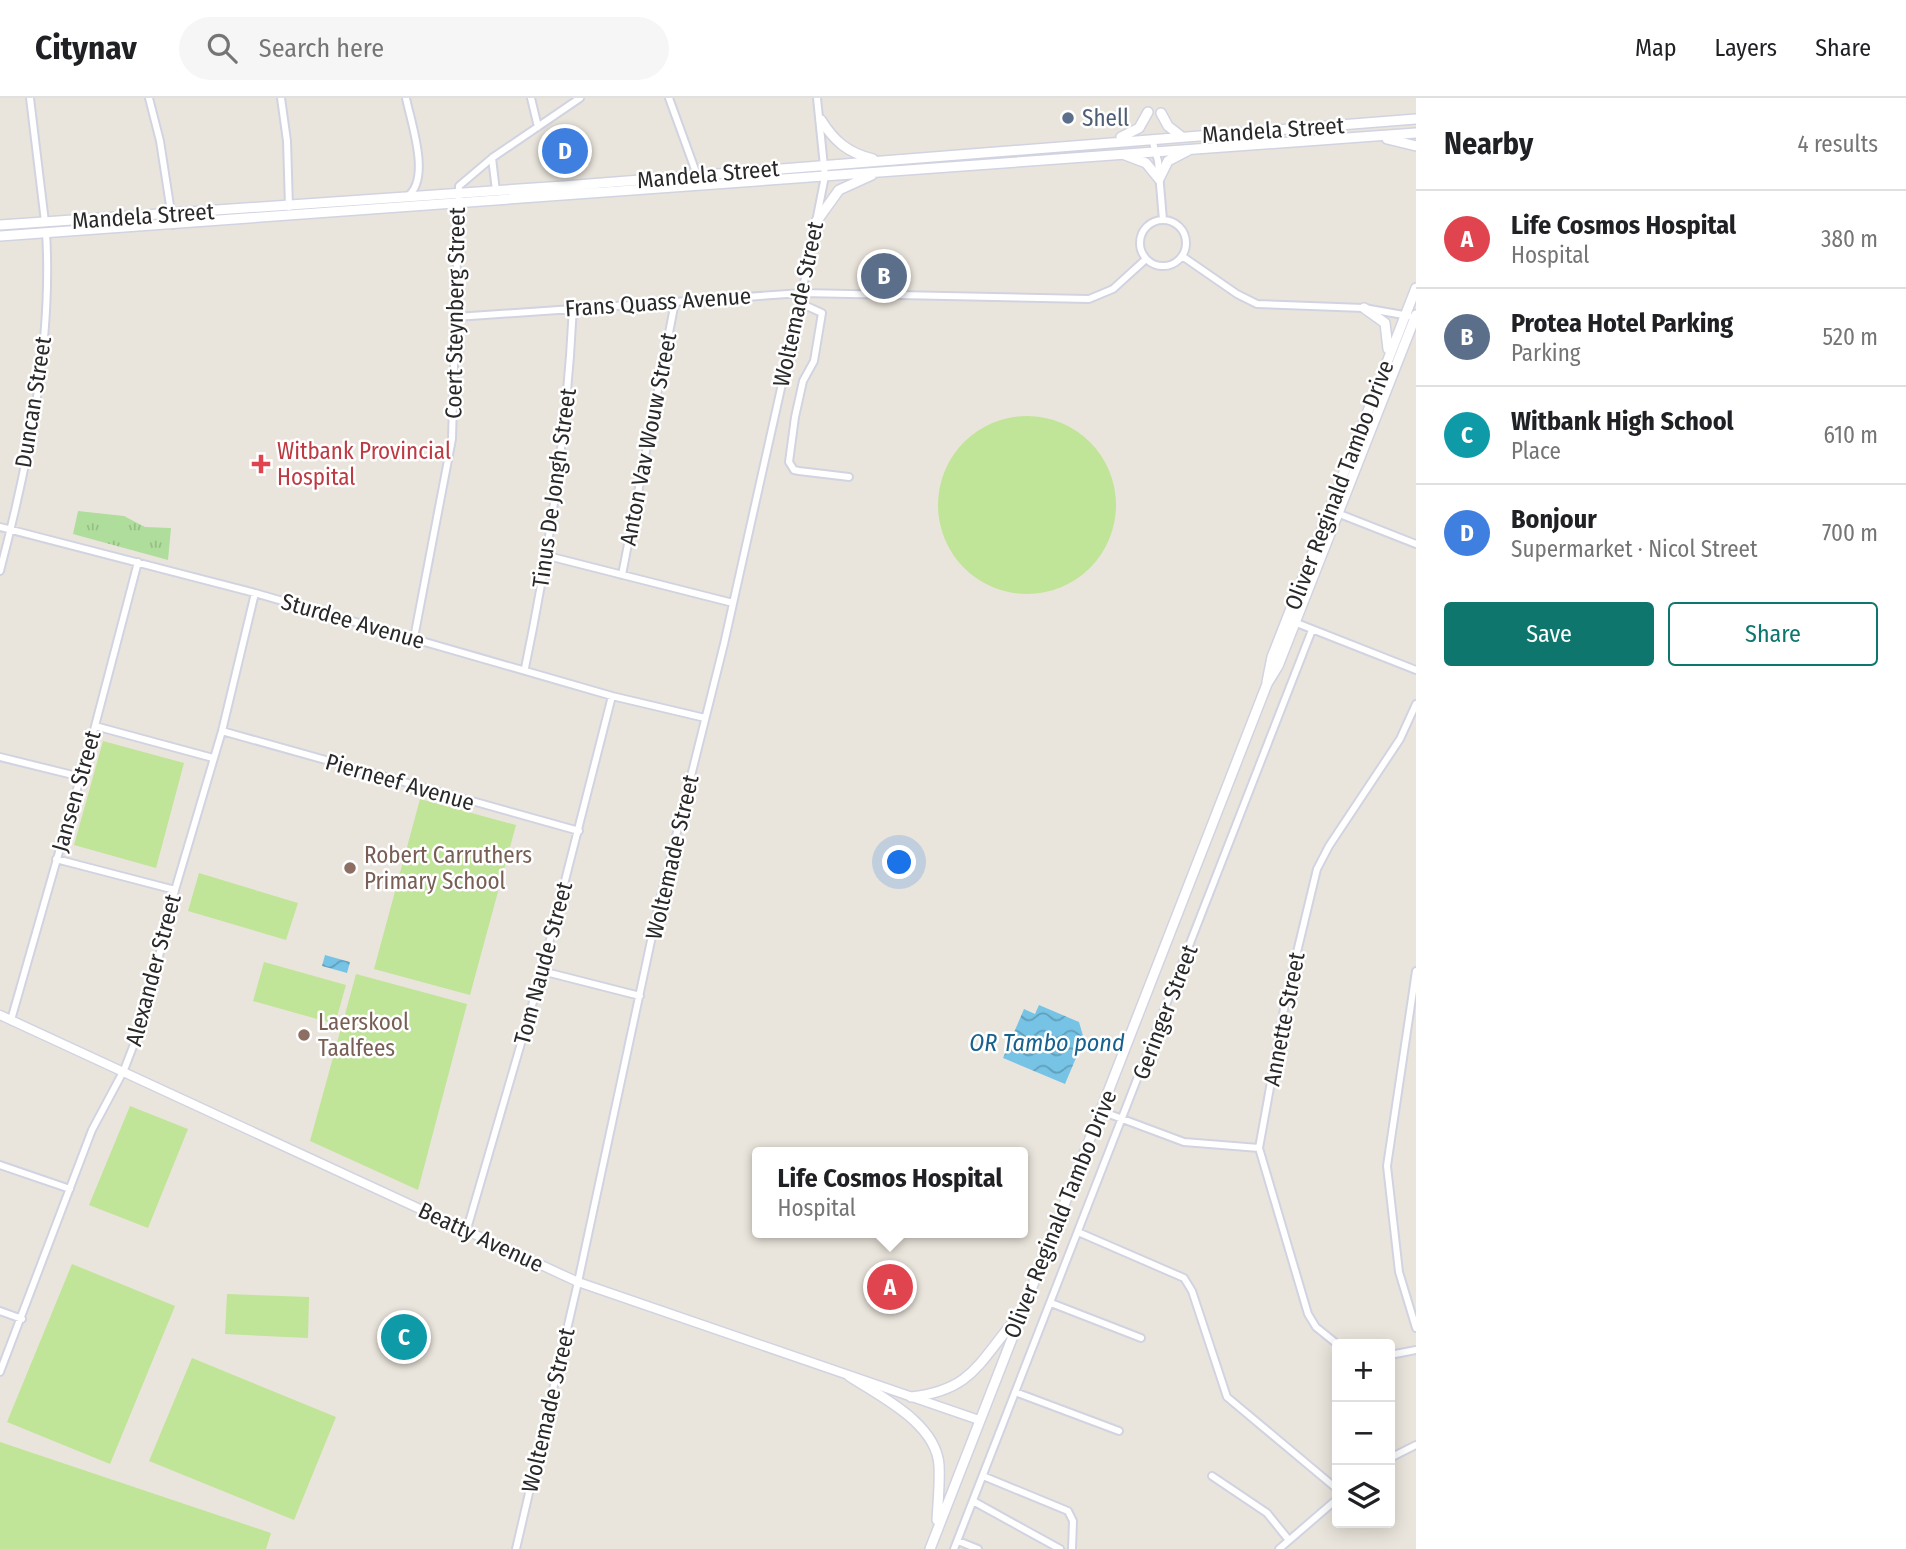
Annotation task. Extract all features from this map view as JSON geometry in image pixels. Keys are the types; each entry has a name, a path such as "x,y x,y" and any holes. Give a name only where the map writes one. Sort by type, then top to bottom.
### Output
{"main road":[{"path":"1106,142 1136,132 1148,112"},
{"path":"1161,113 1168,126 1183,137"},
{"name":"Mandela Street","path":"0,236 45,227 172,215 405,198 458,199 496,191 697,174 1416,119"},
{"path":"821,120 832,138 846,149 878,160"},
{"name":"Mandela Street","path":"0,225 173,225 288,217 458,199 697,186 1416,133"},
{"path":"1357,136 1398,140 1416,146"},
{"path":"1118,153 1142,160 1159,179 1168,161 1194,148"},
{"path":"816,222 839,190 880,171"},
{"name":"Oliver Reginald Tambo Drive","path":"1333,512 1403,348 1416,288"},
{"path":"1364,308 1379,316 1387,326 1387,361"},
{"name":"Oliver Reginald Tambo Drive","path":"930,1549 1267,684 1278,666 1291,621 1387,361 1412,316"},
{"path":"1403,348 1416,335"},
{"path":"911,1397 939,1394 966,1379 1020,1315"},
{"path":"849,1376 891,1404 929,1435 939,1464 937,1529"}],"street":[{"name":"Duncan Street","path":"0,571 11,530 43,344 50,284 30,98"},
{"path":"149,98 173,225"},
{"path":"281,98 288,151 288,217"},
{"path":"405,198 416,188 420,172 406,98"},
{"path":"531,98 538,127"},
{"path":"458,199 459,186 492,158 580,98"},
{"path":"669,98 697,174 697,186"},
{"name":"Woltemade Street","path":"516,1549 578,1282 658,908 733,603 800,303 825,176 817,98"},
{"path":"1157,138 1163,220"},
{"path":"492,158 496,191"},
{"name":"Coert Steynberg Street","path":"414,639 452,439 458,199"},
{"path":"1163,220 1182,230 1186,243 1182,256 1172,264 1161,266 1146,259 1140,244 1142,233 1150,224 1163,220"},
{"path":"1182,256 1237,294 1257,304 1364,308 1412,316"},
{"name":"Frans Quass Avenue","path":"456,317 802,293 1096,298 1113,289 1146,259"},
{"name":"Anton Vav Wouw Street","path":"622,575 675,302"},
{"path":"800,303 822,313 814,360 803,381 795,417 789,462 794,470 849,477"},
{"name":"Tinus De Jongh Street","path":"525,668 548,556 567,418 573,307"},
{"path":"1333,512 1416,544"},
{"name":"Sturdee Avenue","path":"0,527 255,593 525,668 612,696 705,718"},
{"path":"548,556 733,603"},
{"name":"Jansen Street","path":"11,1020 81,777 138,562"},
{"name":"Alexander Street","path":"0,1372 92,1130 124,1070 144,1018 175,890 222,731 255,593"},
{"path":"1291,621 1416,670"},
{"name":"Geringer Street","path":"954,1549 1312,630"},
{"name":"Tom Naude Street","path":"467,1229 542,971 612,696"},
{"name":"Annette Street","path":"1332,1340 1316,1327 1308,1314 1259,1148 1286,998 1317,869 1329,846 1400,739 1416,705"},
{"path":"95,726 213,758"},
{"name":"Pierneef Avenue","path":"222,731 579,831"},
{"path":"0,757 81,777"},
{"path":"56,859 175,890"},
{"path":"542,971 640,996"},
{"path":"1416,971 1413,1010 1390,1134 1387,1182 1402,1287 1416,1328"},
{"name":"Beatty Avenue","path":"0,1015 578,1282 979,1420"},
{"path":"1101,1111 1184,1142 1259,1148"},
{"path":"0,1165 70,1189"},
{"path":"1078,1232 1184,1278 1192,1291 1227,1397 1332,1485"},
{"path":"1051,1303 1141,1338"},
{"path":"0,1311 22,1319"},
{"path":"1395,1354 1416,1350"},
{"path":"1015,1392 1119,1431"},
{"path":"1395,1456 1416,1445"},
{"path":"983,1476 1068,1511 1073,1521 1072,1549"},
{"path":"1212,1476 1267,1513 1288,1539"},
{"path":"973,1501 1059,1549"},
{"path":"1279,1549 1332,1503"},
{"path":"958,1541 978,1549"}],"green space":[{"path":"1027,416 1061,423 1090,442 1109,471 1116,505 1109,539 1090,568 1061,587 1027,594 993,587 964,568 945,539 938,505 945,471 964,442 993,423"},
{"path":"78,511 124,516 145,527 171,528 168,560 73,534"},
{"path":"103,741 184,763 156,868 74,845"},
{"path":"420,799 516,825 470,995 374,969"},
{"path":"199,873 298,903 286,940 188,911"},
{"path":"264,962 346,985 335,1024 253,1001"},
{"path":"356,974 467,1004 418,1190 310,1141"},
{"path":"130,1106 188,1129 148,1228 89,1205"},
{"path":"72,1264 175,1306 110,1464 7,1422"},
{"path":"227,1294 309,1297 308,1338 225,1334"},
{"path":"192,1358 336,1417 294,1520 149,1461"},
{"path":"0,1442 271,1533 266,1549 0,1549"}],"water":[{"path":"325,955 350,962 347,973 322,966"},
{"name":"OR Tambo pond","path":"1039,1005 1079,1022 1084,1039 1065,1084 1003,1058 1024,1009 1035,1014"}],"place":[{"name":"Shell","path":"1068,118"},
{"name":"Bonjour","path":"565,151"},
{"name":"Protea Hotel Parking","path":"884,276"},
{"name":"Witbank Provincial Hospital","path":"261,464"},
{"name":"Robert Carruthers Primary School","path":"350,868"},
{"name":"Laerskool Taalfees","path":"304,1035"},
{"name":"Life Cosmos Hospital","path":"890,1287"},
{"name":"Witbank High School","path":"404,1337"}]}
